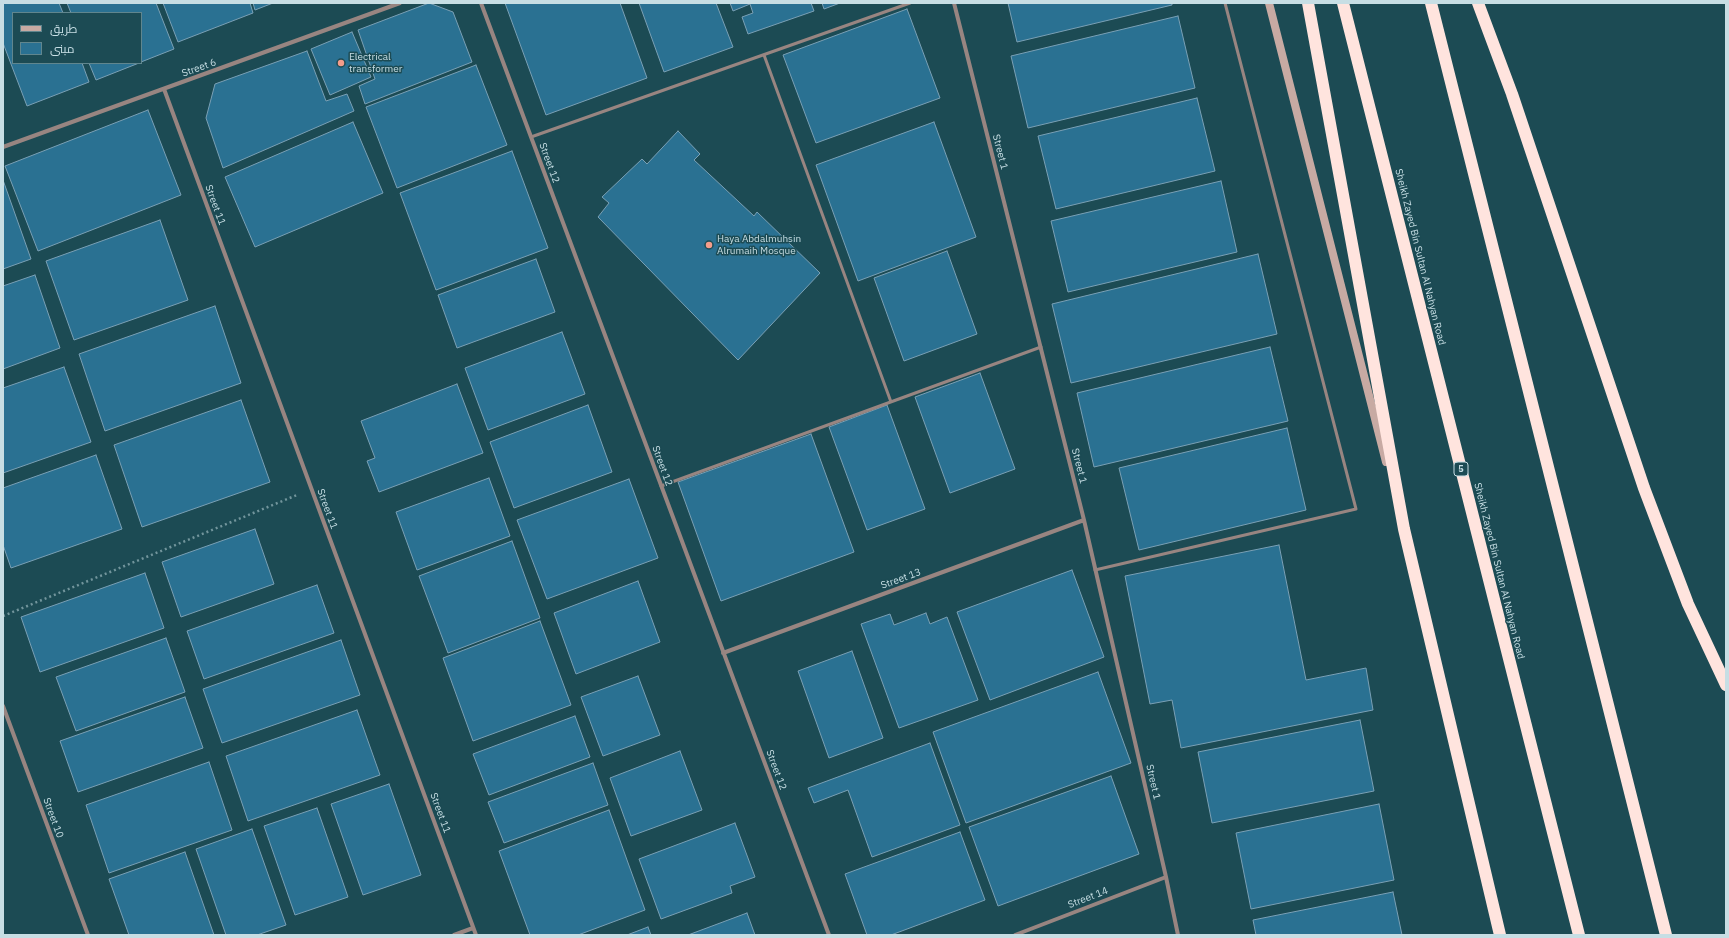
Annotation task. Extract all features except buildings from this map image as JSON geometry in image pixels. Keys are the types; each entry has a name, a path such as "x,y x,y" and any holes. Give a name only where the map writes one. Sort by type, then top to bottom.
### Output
{"highway":[{"path":"1308,3 1404,529 1500,935"},
{"name":"Sheikh Zayed Bin Sultan Al Nahyan Road","path":"1343,3 1579,935"},
{"path":"1431,3 1666,935"},
{"path":"1478,3 1512,94 1644,488 1688,604 1726,684"}],"main road":[{"path":"1269,3 1404,529"}],"street":[{"name":"Street 6","path":"3,147 400,3"},
{"name":"Street 12","path":"481,3 829,935"},
{"name":"Street 1","path":"954,3 1084,520 1178,935"},
{"name":"Street 11","path":"164,89 476,935"},
{"name":"Street 13","path":"724,653 1084,520"},
{"name":"Street 10","path":"3,706 88,935"},
{"name":"Street 14","path":"1015,935 1166,877"},
{"path":"454,935 473,928"}],"lane":[{"path":"531,137 910,3"},
{"path":"1095,570 1356,509 1225,3"},
{"path":"764,55 891,402"},
{"path":"661,486 1041,347"}],"path":[{"path":"3,616 311,489"}],"place":[{"name":"Electrical transformer","path":"341,63"},
{"name":"Haya Abdalmuhsin Alrumaih Mosque","path":"709,245"}]}
